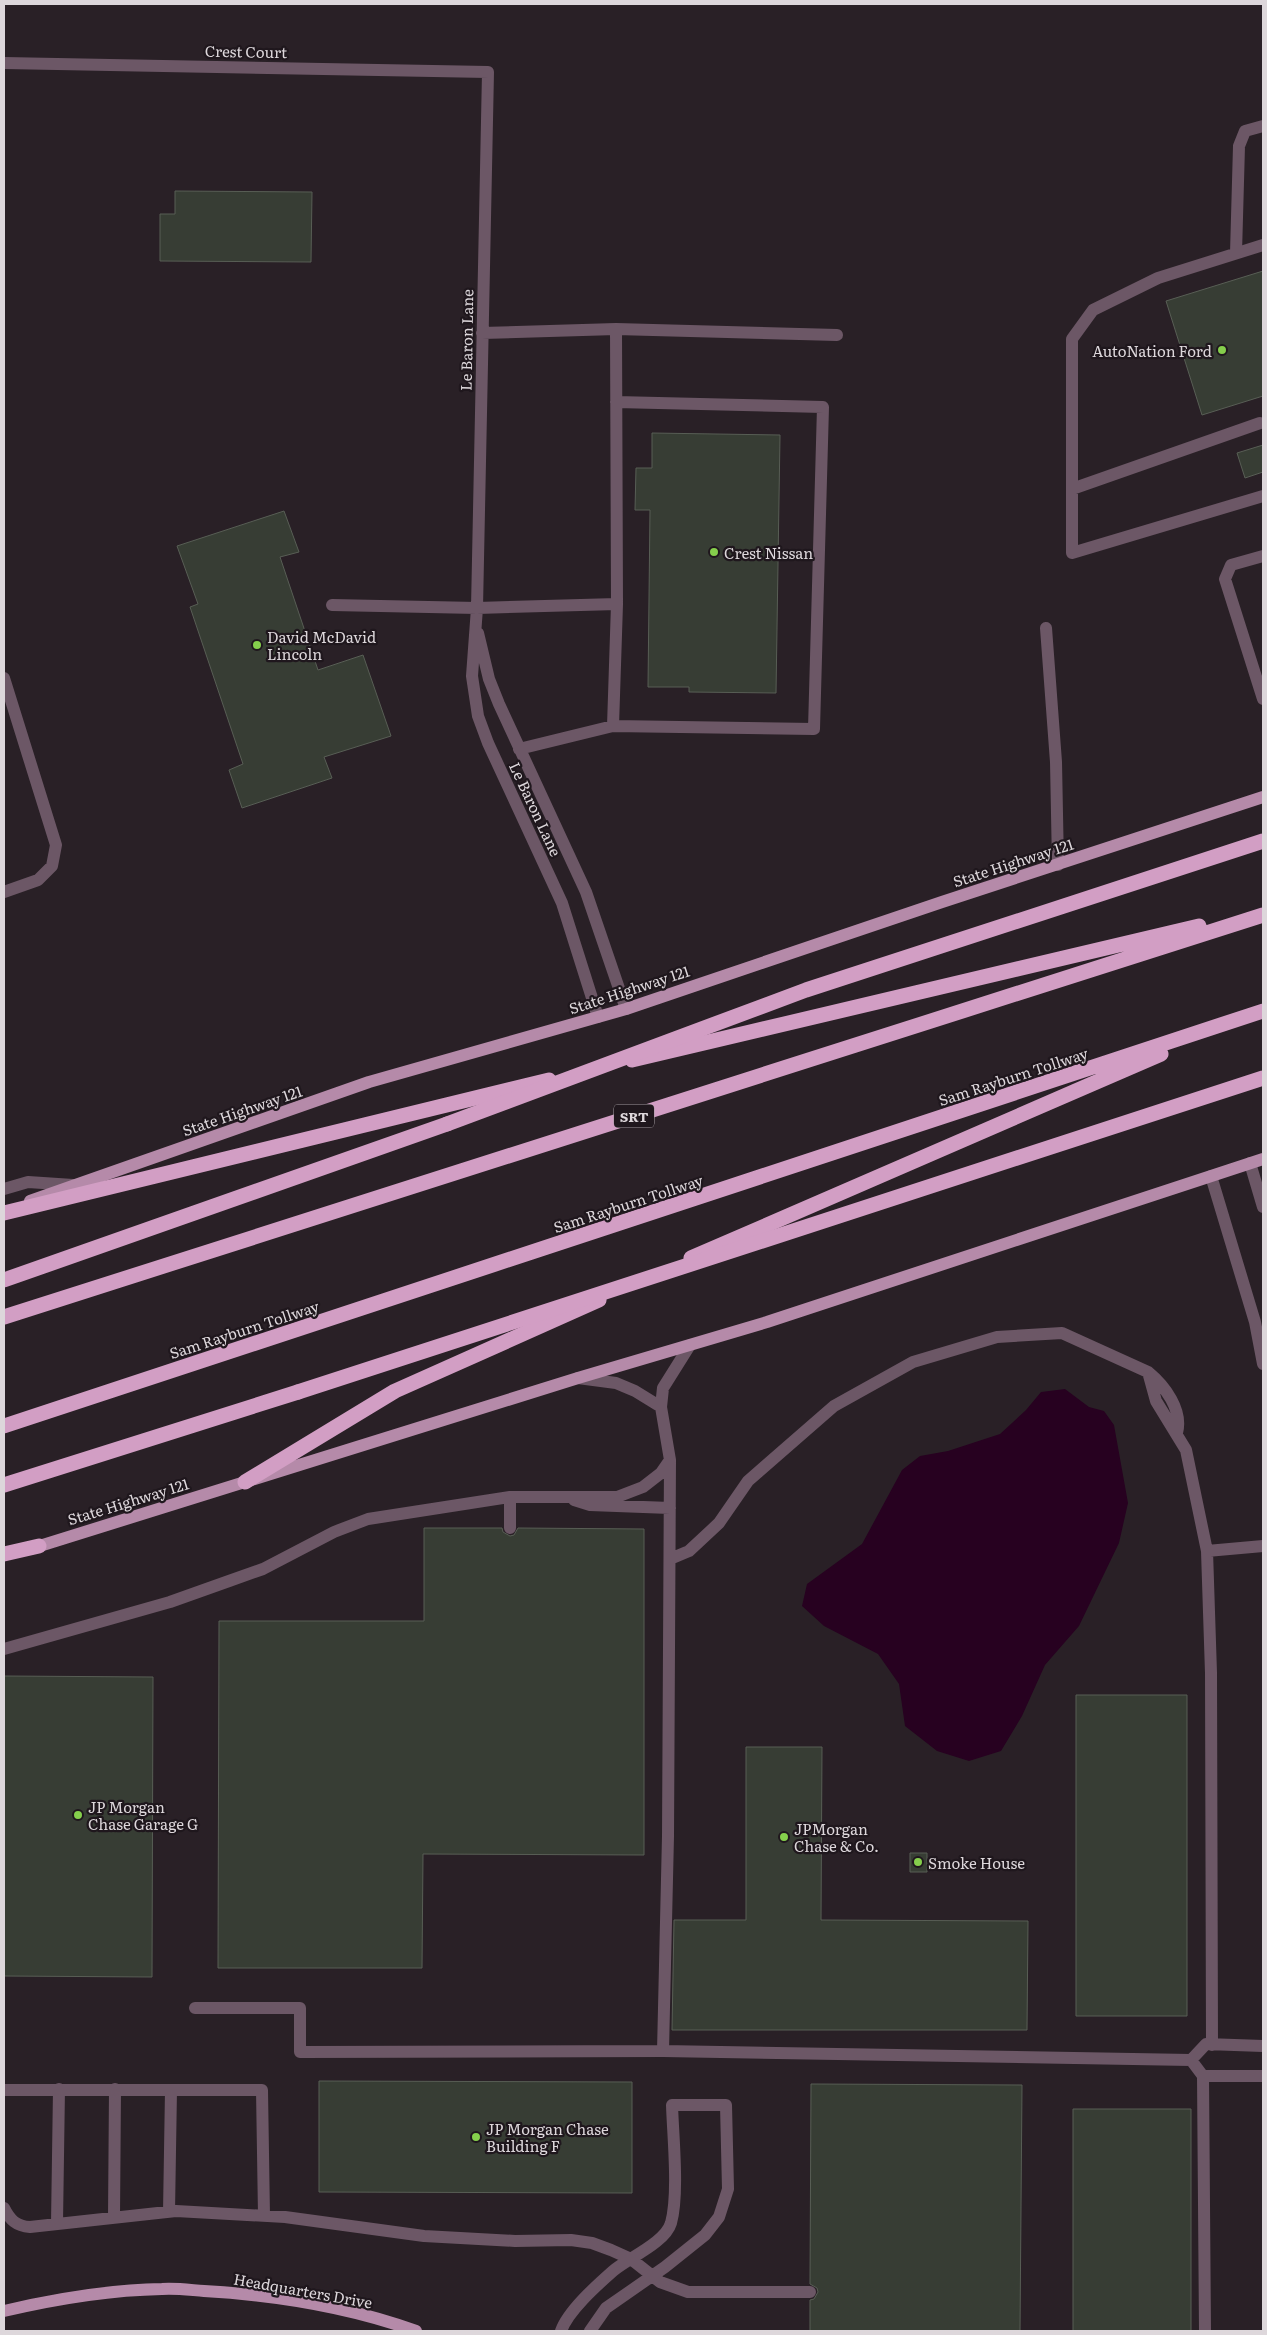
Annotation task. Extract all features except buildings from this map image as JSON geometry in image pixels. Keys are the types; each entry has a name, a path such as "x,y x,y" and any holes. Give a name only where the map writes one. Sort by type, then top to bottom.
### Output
{"highway":[{"path":"4,1280 456,1120 806,990 1263,842"},
{"path":"4,1211 1263,910"},
{"name":"SRT","path":"4,1317 1263,914"},
{"path":"245,1482 395,1391 771,1222 1257,1013"},
{"name":"Sam Rayburn Tollway","path":"4,1426 1257,1013"},
{"path":"4,1485 298,1392 1263,1078"},
{"path":"4,1556 39,1546"}],"main road":[{"name":"State Highway 121","path":"4,1211 369,1082 626,1009 1263,798"},
{"name":"State Highway 121","path":"39,1546 578,1378 776,1319 1263,1159"},
{"name":"Headquarters Drive","path":"4,2311 58,2300 162,2289 243,2294 324,2307 416,2331"}],"street":[{"name":"Crest Court","path":"4,63 488,72"},
{"name":"Le Baron Lane","path":"488,72 477,608 472,676 478,716 498,766 562,903 598,1017"},
{"path":"1236,254 1239,146 1245,131 1263,126"},
{"path":"1263,245 1158,278 1093,310 1072,339 1072,553 1263,496"},
{"path":"482,333 616,330 837,336"},
{"path":"613,726 617,604 616,330"},
{"path":"519,749 613,726 814,729 823,407 616,402"},
{"path":"1072,489 1260,424"},
{"path":"1263,556 1231,565 1225,579 1263,699"},
{"path":"332,604 477,608 617,604"},
{"name":"Le Baron Lane","path":"477,608 478,633 489,679 519,749 586,892 626,1009"},
{"path":"1046,628 1056,754 1058,865"},
{"path":"4,678 56,845 52,866 38,880 4,892"},
{"path":"1250,1163 1263,1207"},
{"path":"1211,1176 1255,1322 1263,1364"},
{"path":"4,1189 28,1182 73,1186"},
{"path":"670,1559 689,1551 719,1523 748,1481 834,1406 913,1362 997,1337 1062,1333 1148,1372 1156,1401 1186,1450 1207,1551 1211,1673 1212,2045"},
{"path":"663,2051 670,1460 661,1407 663,1388 690,1345"},
{"path":"578,1378 616,1383 635,1391 661,1407"},
{"path":"4,1649 170,1602 213,1587 263,1569 334,1532 368,1519 510,1497 617,1497 643,1487 661,1473 670,1460"},
{"path":"562,1496 590,1505 670,1508"},
{"path":"510,1497 510,1528"},
{"path":"1207,1551 1263,1546"},
{"path":"196,2008 300,2008 300,2052 663,2051 1191,2060 1206,2044 1263,2046"},
{"path":"1191,2060 1203,2076 1205,2331"},
{"path":"1203,2076 1263,2076"},
{"path":"57,2223 59,2089"},
{"path":"114,2217 115,2089"},
{"path":"4,2090 262,2090 264,2216"},
{"path":"170,2212 171,2090"},
{"path":"561,2331 565,2319 613,2271 655,2243 670,2225 674,2204 672,2104 726,2104 728,2189 719,2217 705,2235 653,2276 606,2308 590,2331"},
{"path":"4,2208 9,2218 19,2226 170,2212 264,2216 424,2236 515,2241 571,2240 592,2243 631,2259 660,2282 688,2292 810,2292"}],"shaded area":[{"path":"1065,1389 1089,1407 1104,1411 1114,1425 1128,1503 1119,1543 1079,1626 1045,1665 1022,1716 1001,1751 969,1761 937,1751 905,1726 899,1684 878,1654 824,1626 802,1606 807,1584 862,1544 902,1470 920,1456 948,1451 1000,1434 1026,1410 1041,1392"}],"place":[{"name":"AutoNation Ford","path":"1222,350"},
{"name":"Crest Nissan","path":"714,552"},
{"name":"David McDavid Lincoln","path":"257,645"},
{"name":"JP Morgan Chase Garage G","path":"78,1815"},
{"name":"JPMorgan Chase & Co.","path":"784,1837"},
{"name":"Smoke House","path":"918,1862"},
{"name":"JP Morgan Chase Building F","path":"476,2137"}]}
